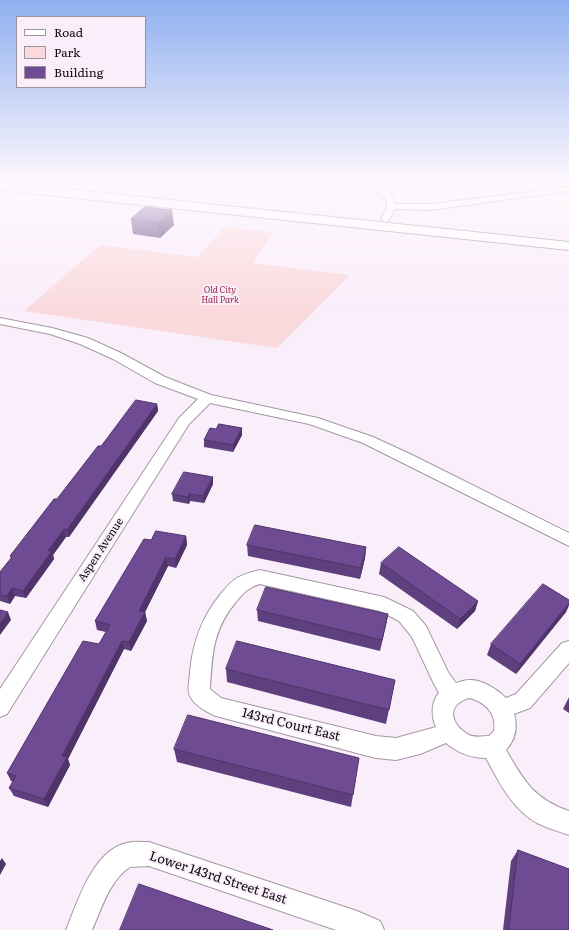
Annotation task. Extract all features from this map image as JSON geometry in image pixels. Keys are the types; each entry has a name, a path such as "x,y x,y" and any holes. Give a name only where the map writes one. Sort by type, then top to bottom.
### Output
{"highway":[{"path":"400,224 567,241"}],"street":[{"path":"0,321 52,331 84,342 117,356 160,380 207,398 313,421 368,440 405,457 569,540"},
{"name":"Aspen Avenue","path":"2,700 184,421 207,398"},
{"name":"143rd Court East","path":"449,732 420,743 396,749 376,747 216,706 200,693 202,652 208,628 218,609 244,581 260,577 384,604 406,616 419,632 441,678 452,694"},
{"path":"501,709 523,701 569,650"},
{"path":"460,690 478,691 487,695 495,701 501,709 506,723 505,731 498,742 491,746 476,748 461,742 449,732 445,725 442,710 444,704 452,694 460,690"},
{"path":"491,746 512,781 525,799 545,814 569,823"},
{"name":"Lower 143rd Street East","path":"80,930 97,889 108,869 124,855 149,854 335,916 372,930"}],"green space":[{"name":"Old City Hall Park","path":"224,227 274,232 252,263 350,275 277,348 24,311 100,245 198,257"}],"building":[{"path":"136,400 157,404 67,530 64,529 48,551 52,551 23,591 12,588 7,596 0,595 0,572 12,557 10,556 54,499 57,499 98,446 101,446"},
{"path":"219,424 242,428 233,445 204,440 210,428 216,429"},
{"path":"184,472 213,477 203,496 189,494 188,497 172,494"},
{"path":"255,525 366,547 361,568 247,545"},
{"path":"156,531 186,536 175,559 166,557 139,611 145,612 129,642 122,641 62,756 67,757 44,799 9,788 16,776 7,773 83,641 99,644 110,625 95,621 144,539 151,540"},
{"path":"399,547 478,601 460,619 381,563"},
{"path":"543,584 569,600 569,603 520,664 491,644"},
{"path":"266,587 388,614 382,640 257,610"},
{"path":"0,610 8,612 0,624"},
{"path":"237,641 395,680 389,710 226,669"},
{"path":"188,715 359,758 353,795 174,749"},
{"path":"518,850 569,869 569,930 509,930"},
{"path":"139,884 273,930 120,930"}]}
